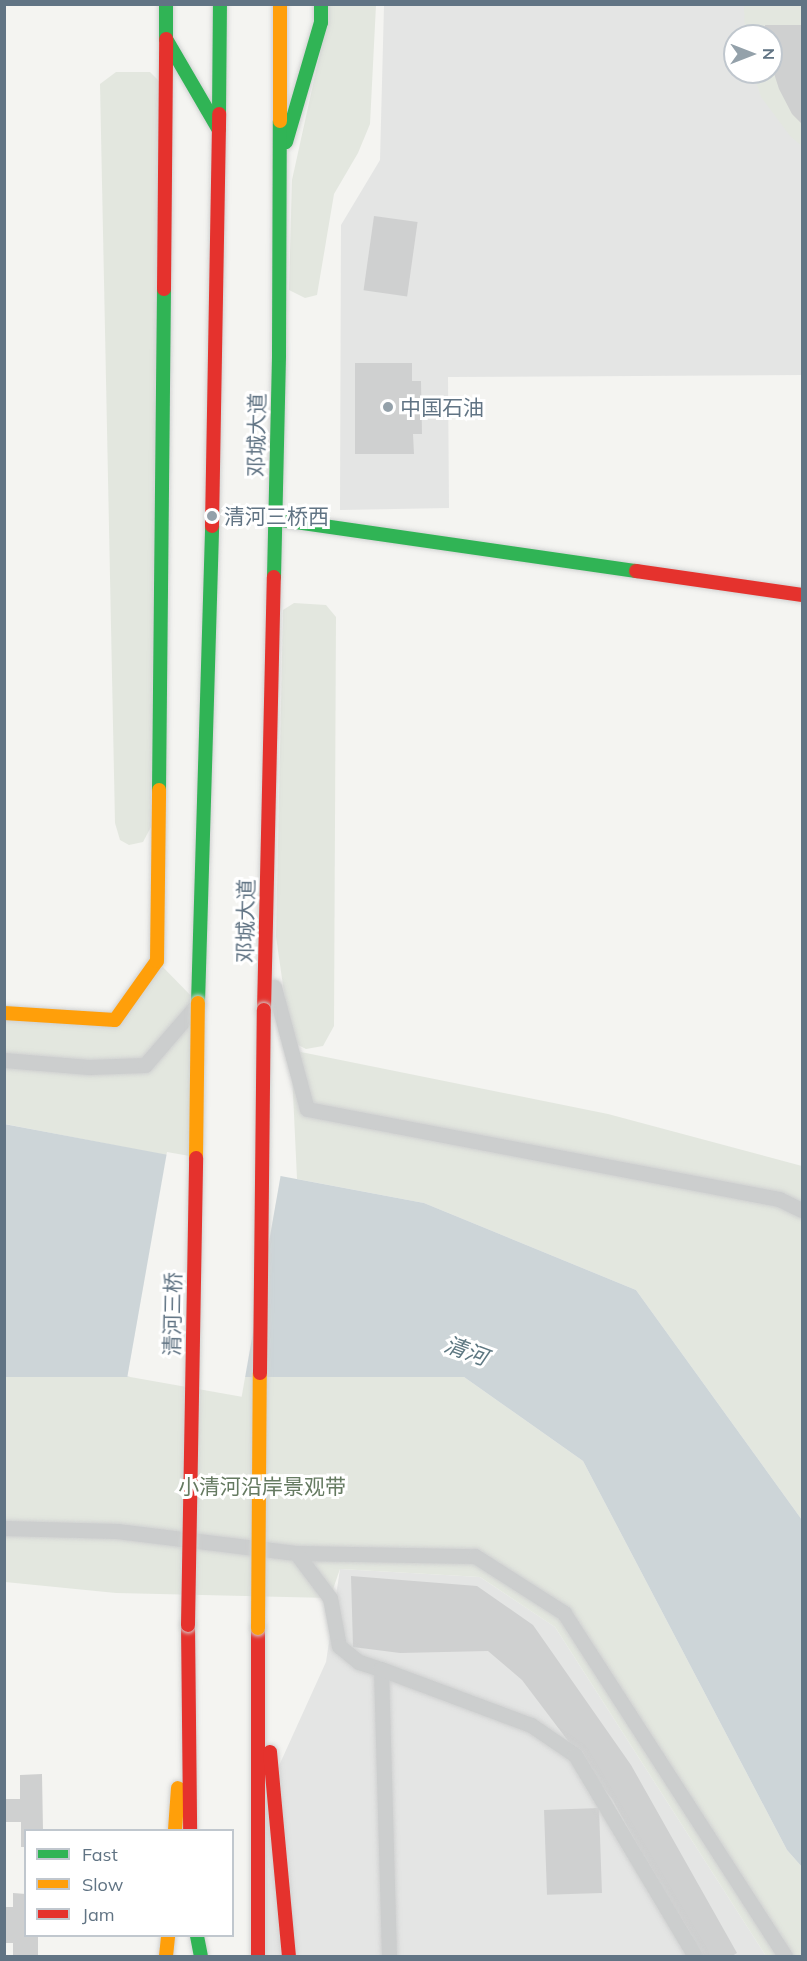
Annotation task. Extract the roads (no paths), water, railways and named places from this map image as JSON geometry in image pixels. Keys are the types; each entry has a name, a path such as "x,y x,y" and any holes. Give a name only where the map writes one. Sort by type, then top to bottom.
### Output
{"main road":[{"path":"4,1013 115,1020 157,960 166,4"},
{"name":"邓城大道","path":"198,1003 216,382 220,4"},
{"name":"邓城大道","path":"258,1628 264,1010 275,519 280,4"},
{"path":"279,164 321,22 321,4"},
{"path":"166,39 219,130"},
{"path":"275,519 802,595"},
{"name":"清河三桥","path":"188,1625 198,1003"},
{"path":"175,1829 188,1625"},
{"path":"188,1625 190,1829"},
{"path":"258,1628 258,1956"},
{"path":"258,1628 289,1956"},
{"path":"246,1956 258,1891"},
{"path":"166,1956 168,1937"},
{"path":"190,1937 191,1956"},
{"path":"197,1937 201,1956"}],"street":[{"path":"266,957 307,1109 779,1199 802,1210"},
{"path":"4,1060 89,1067 145,1065 198,1003"},
{"path":"4,1527 117,1531 296,1553 475,1556 564,1613 784,1956"},
{"path":"296,1553 330,1598 339,1646 359,1662 531,1725 575,1755 695,1956"},
{"path":"381,1669 389,1956"}],"water":[{"name":"清河","path":"4,1124 424,1203 636,1290 802,1520 802,1867 787,1850 583,1461 464,1377 5,1377"}],"place":[{"name":"中国石油","path":"388,407"},
{"name":"清河三桥西","path":"212,516"}],"park label":[{"name":"小清河沿岸景观带","path":"262,1486"}]}
